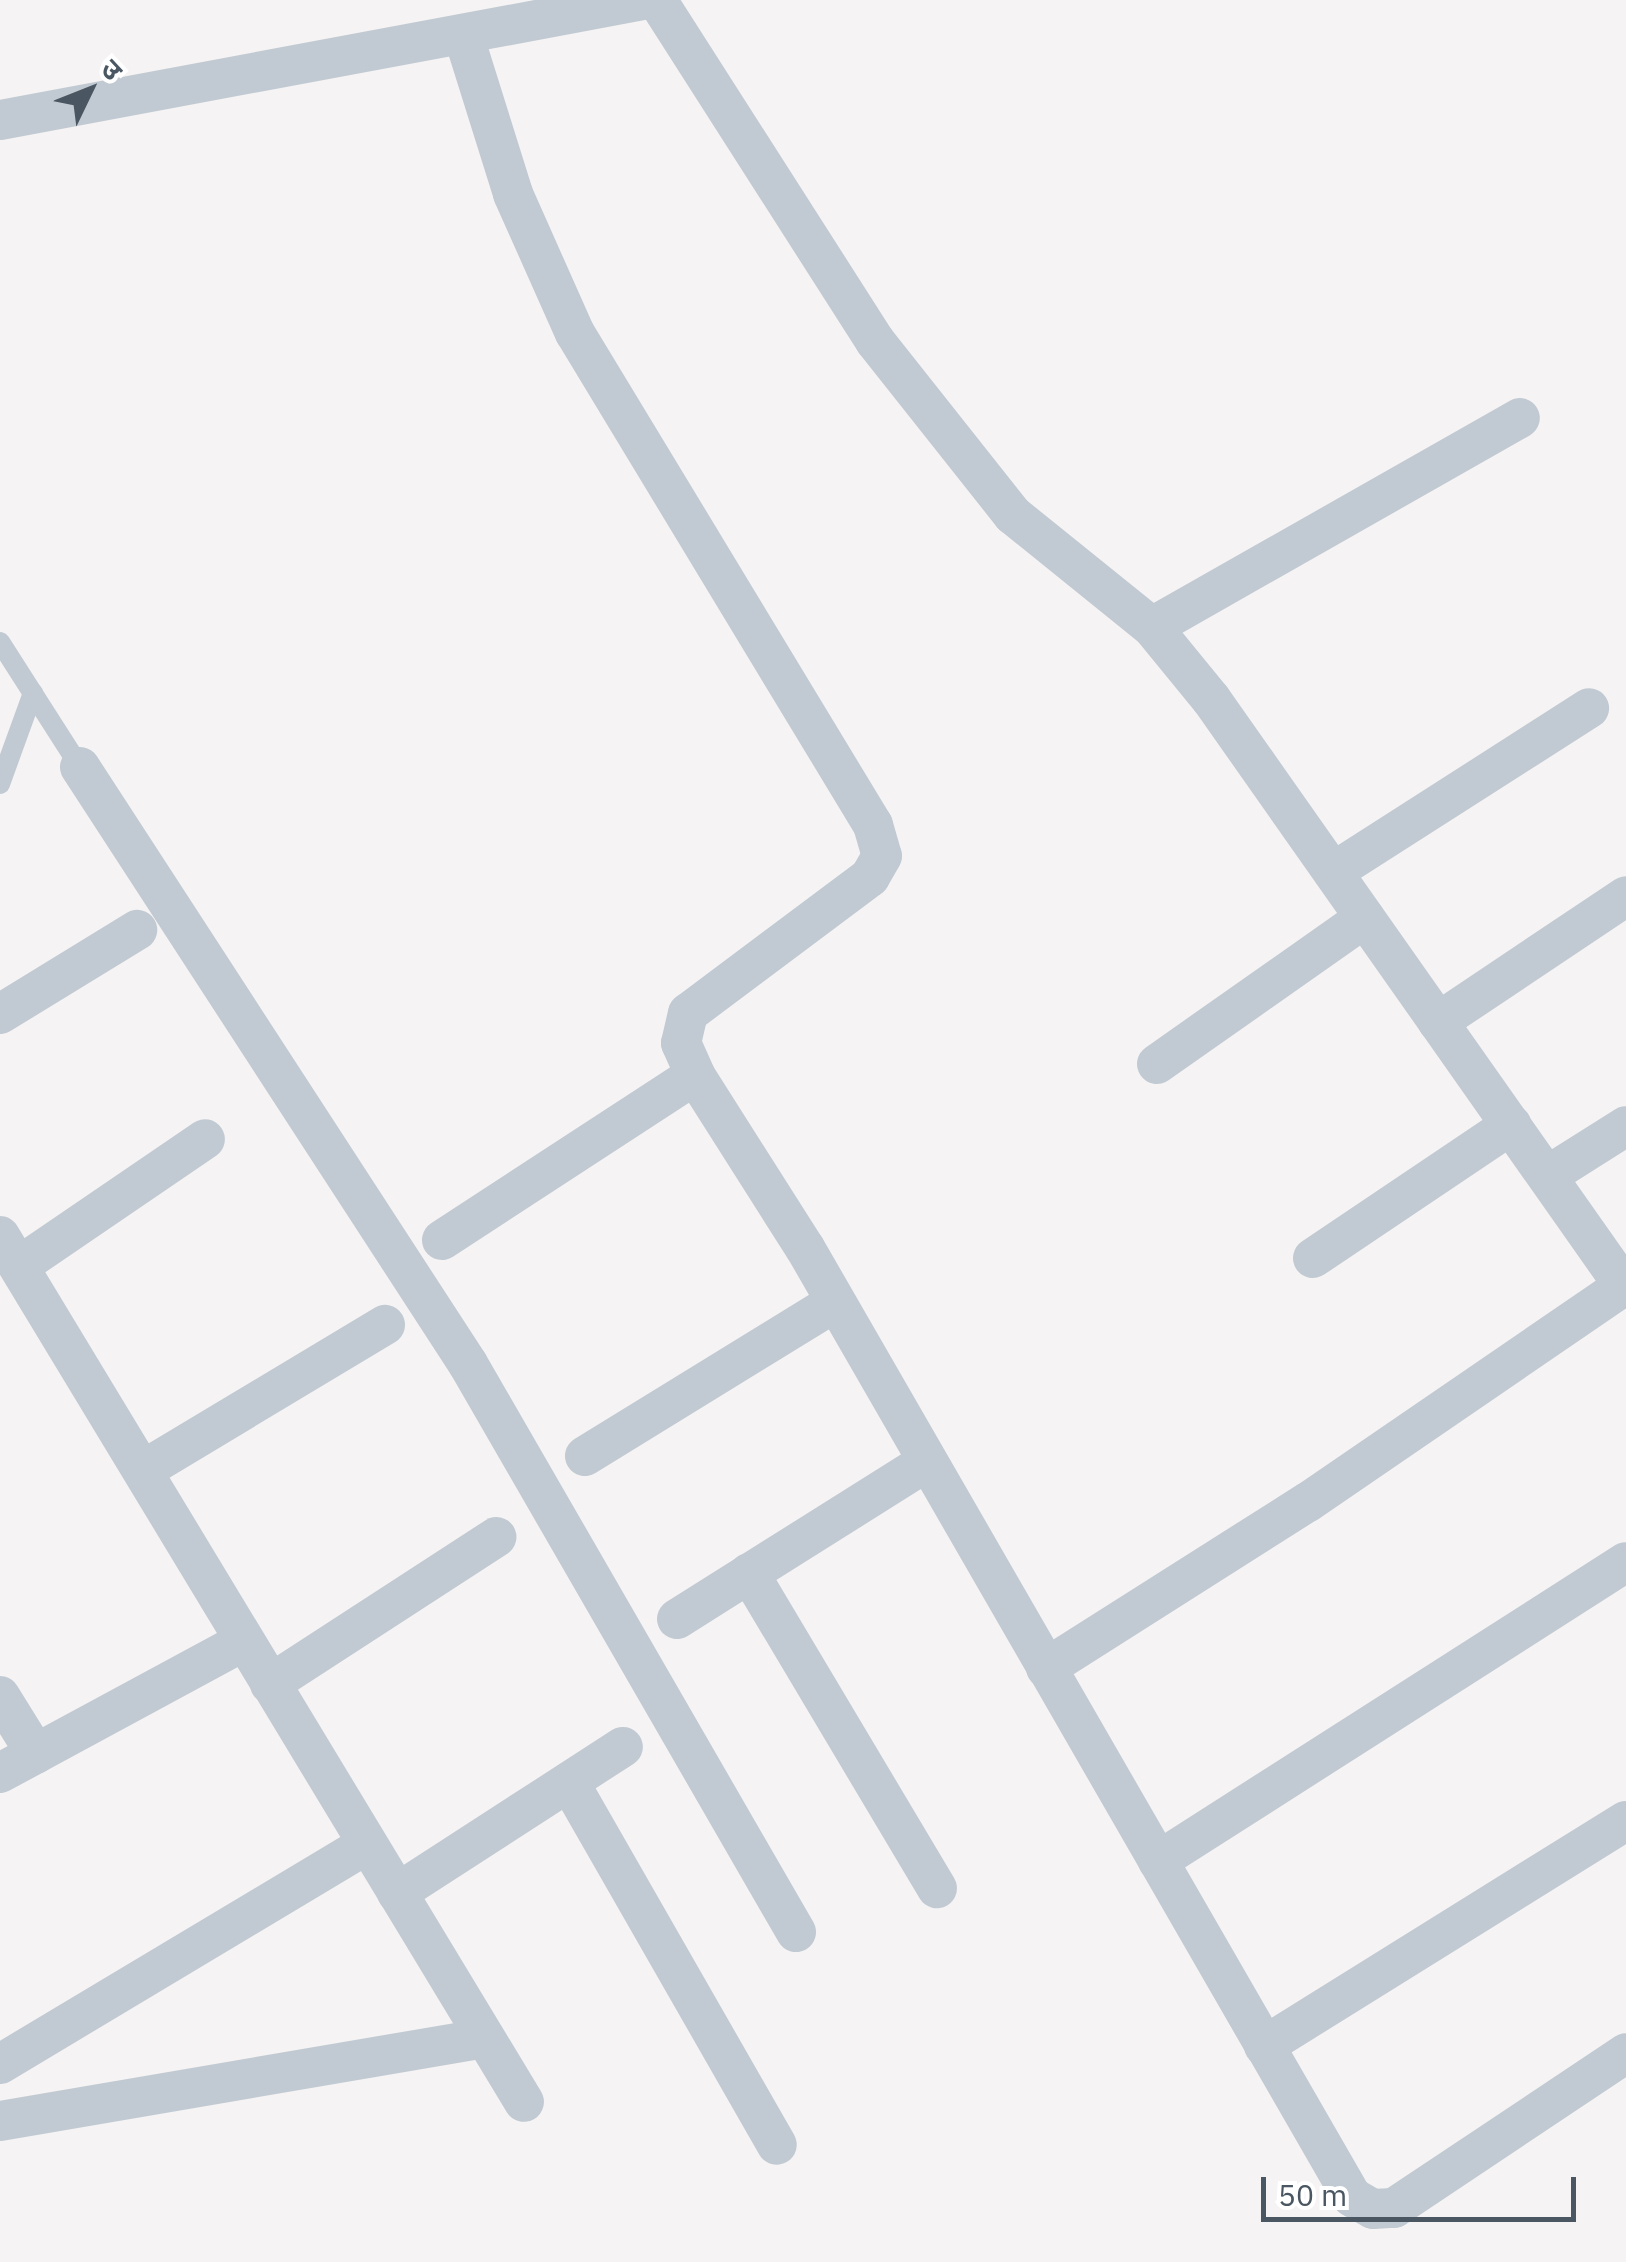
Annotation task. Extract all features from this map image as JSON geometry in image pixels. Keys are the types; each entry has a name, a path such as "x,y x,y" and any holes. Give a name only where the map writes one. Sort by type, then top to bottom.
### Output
{"street":[{"path":"0,120 644,0"},
{"path":"658,0 909,384 1012,515 1152,627 1333,872 1625,1287 1308,1502 1046,1668"},
{"path":"464,34 513,194 575,333 873,825 882,856 870,877 688,1013 681,1043 696,1074 835,1302 1352,2198 1373,2209 1394,2208 1626,2053"},
{"path":"1152,627 1520,418"},
{"path":"1333,872 1589,708"},
{"path":"80,766 432,1304 796,1932"},
{"path":"1438,1022 1626,896"},
{"path":"1156,1064 1365,918"},
{"path":"0,1014 138,930"},
{"path":"442,1240 696,1074"},
{"path":"1313,1258 1511,1125"},
{"path":"1547,1176 1626,1126"},
{"path":"205,1140 10,1251 146,1469 244,1641 524,2102"},
{"path":"584,1456 835,1302"},
{"path":"146,1469 385,1325"},
{"path":"677,1619 926,1462"},
{"path":"270,1684 496,1537"},
{"path":"1158,1861 1626,1562"},
{"path":"749,1573 938,1888"},
{"path":"0,1773 244,1641"},
{"path":"0,1696 36,1754"},
{"path":"398,1893 623,1748"},
{"path":"570,1782 777,2146"},
{"path":"1264,2046 1626,1821"},
{"path":"0,2064 367,1844"},
{"path":"0,2121 486,2038"}],"lane":[{"path":"0,642 80,766"},
{"path":"0,784 32,693"}]}
